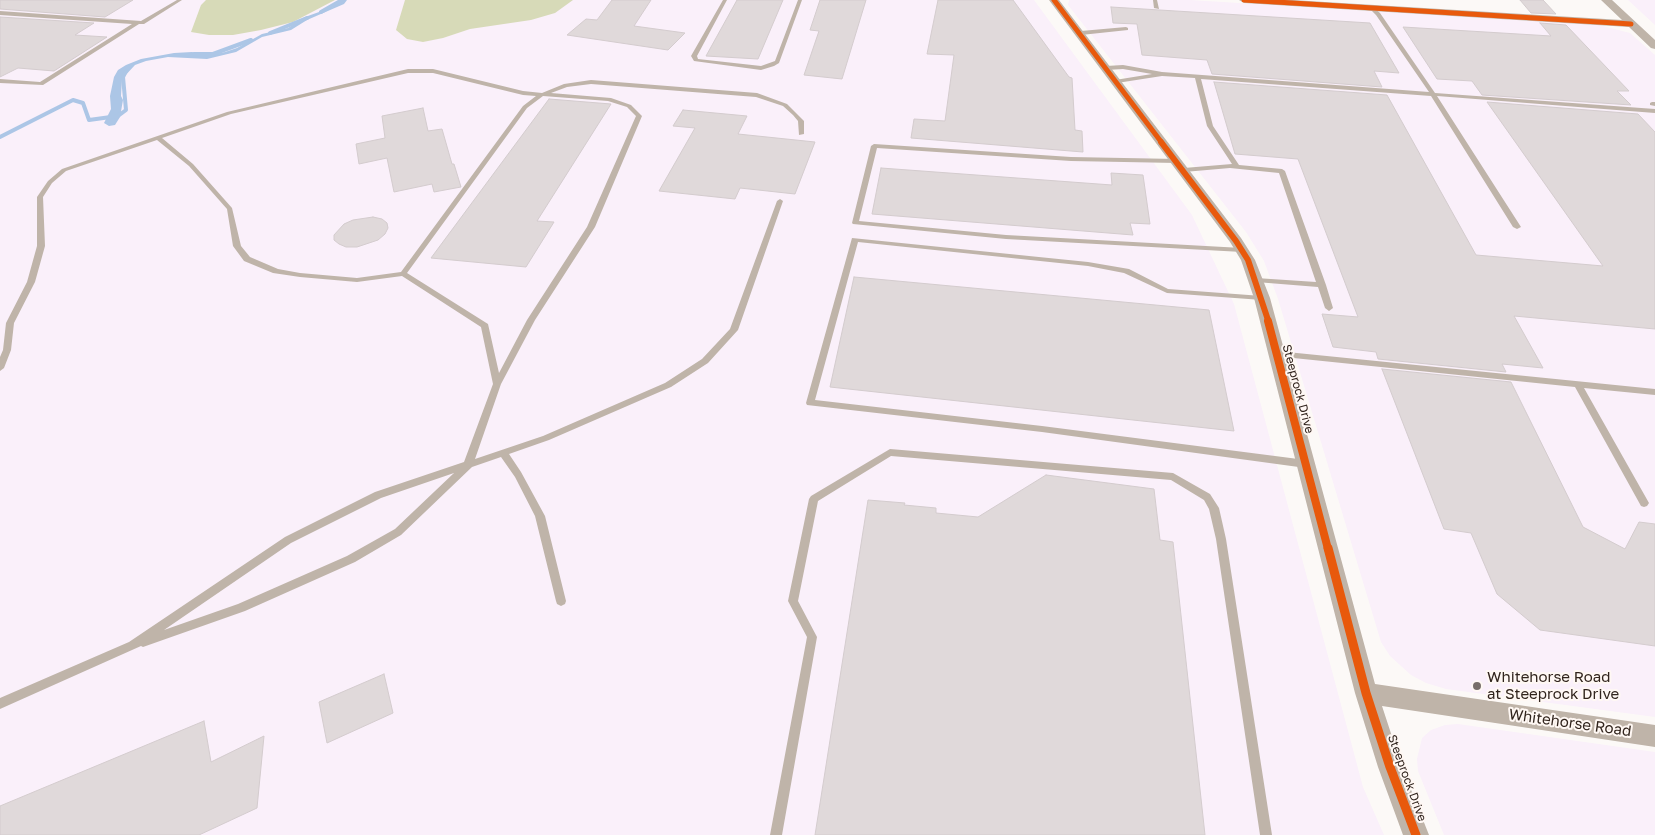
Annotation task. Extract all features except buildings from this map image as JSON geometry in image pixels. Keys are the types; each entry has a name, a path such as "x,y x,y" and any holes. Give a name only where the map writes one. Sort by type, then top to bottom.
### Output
{"street":[{"name":"Steeprock Drive","path":"1054,0 1081,33 1242,250 1256,280 1366,693 1390,766 1416,835"},
{"path":"1244,0 1631,24"},
{"path":"1606,0 1653,43"},
{"name":"Whitehorse Road","path":"1366,693 1655,736"}],"lane":[{"path":"0,14 142,23 180,0"},
{"path":"726,0 694,56 696,60 761,68 772,66 777,62 800,0"},
{"path":"1155,0 1157,8"},
{"path":"1372,8 1434,96 1518,227"},
{"path":"0,81 41,84 137,23"},
{"path":"1081,33 1126,29"},
{"path":"1106,68 1123,68 1198,78 1655,111"},
{"path":"0,368 7,350 10,323 30,282 41,246 40,197 50,182 64,170 229,113 408,71 433,71 523,93 609,99 629,106 639,116 591,227 531,320 497,384 468,465 398,532 351,559 241,608 133,645 0,704"},
{"path":"1117,82 1162,74"},
{"path":"1198,78 1210,126 1237,167"},
{"path":"403,274 525,106 541,95 566,85 591,82 757,94 785,105 795,114 801,121 801,134"},
{"path":"158,137 191,165 230,209 238,246 247,259 276,271 300,275 357,280 403,274 485,326 497,384"},
{"path":"1242,250 1006,237 855,222 874,146 1282,171 1329,308"},
{"path":"133,645 288,540 378,495 546,438 668,385 705,361 734,330 780,201"},
{"path":"1262,298 1167,291 1126,271 1088,264 855,240 810,403 1042,429 1306,464"},
{"path":"1256,280 1322,285"},
{"path":"0,326 10,323"},
{"path":"1277,354 1655,392"},
{"path":"1578,385 1644,503"},
{"path":"503,452 540,516 561,601"},
{"path":"776,835 812,637 793,601 814,499 890,452 1173,477 1207,497 1214,508 1221,539 1266,835"}],"shaded area":[{"path":"0,0 1034,0 1192,215 1234,304 1363,787 1384,835 0,835"},
{"path":"1069,0 1190,0 1599,25 1630,33 1655,55 1655,717 1446,689 1426,683 1411,675 1390,656 1381,642 1278,299 1264,261 1246,232 1068,5"},
{"path":"1628,0 1655,0 1655,25"},
{"path":"1458,724 1655,752 1655,835 1444,835 1418,771 1417,759 1422,738 1431,730 1445,725"}],"green space":[{"path":"206,0 335,0 293,22 261,30 233,35 209,35 191,32 201,5"},
{"path":"405,0 573,0 555,13 531,20 470,29 423,42 407,39 396,30"}],"water":[{"path":"342,0 347,0 344,4 307,20 291,30 262,37 236,52 207,59 168,57 135,65 122,79 121,96 123,100 120,117 115,125 109,126 104,123 111,109 110,96 114,77 118,70 126,65 141,59 174,53 192,52 207,56 225,52 237,48 262,34 288,28 305,17 333,7"}],"waterway":[{"path":"321,12 342,0"},
{"path":"270,33 307,18"},
{"path":"194,54 213,54 251,40"},
{"path":"0,137 73,100 83,103 89,120 118,116 126,110 123,77 126,71"}],"cycle path":[{"path":"1054,0 1236,241 1248,260 1262,298 1366,693 1390,767 1416,835"},
{"path":"1244,0 1631,24"}],"place":[{"name":"Whitehorse Road at Steeprock Drive","path":"1477,686"}]}
